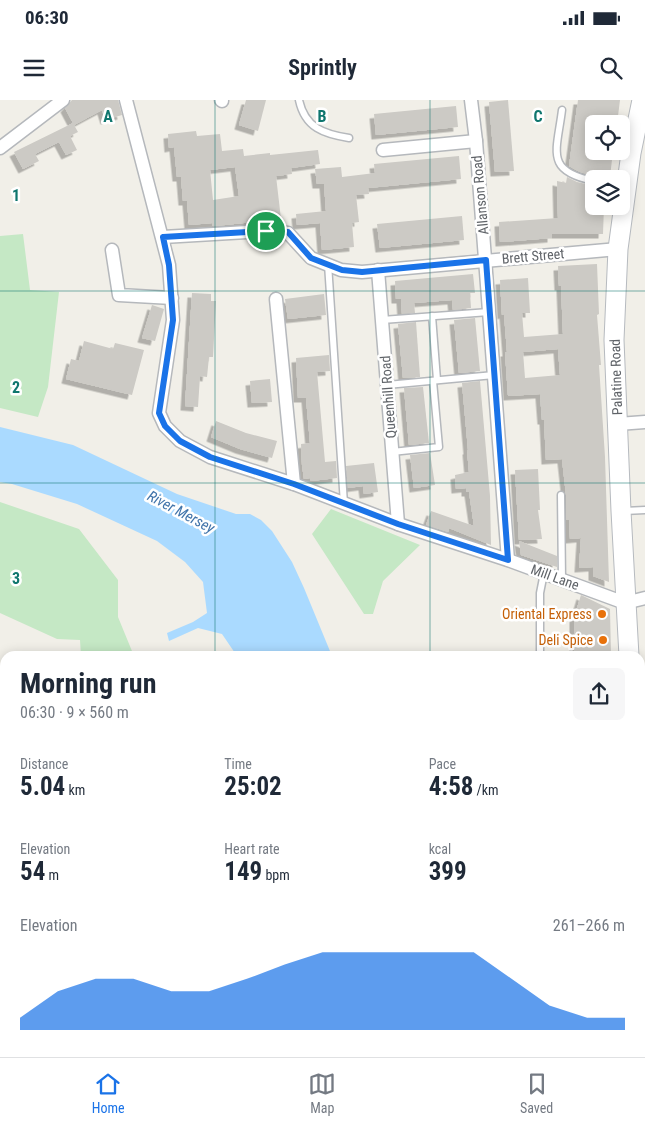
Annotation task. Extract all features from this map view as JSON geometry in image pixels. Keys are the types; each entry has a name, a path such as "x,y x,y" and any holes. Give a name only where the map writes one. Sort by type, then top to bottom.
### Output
{"main road":[{"name":"Palatine Road","path":"628,170 642,100"},
{"name":"Palatine Road","path":"621,215 614,340 629,651"}],"street":[{"path":"0,148 63,100"},
{"name":"Mill Lane","path":"126,100 169,265 173,320 159,413 165,426 180,441 200,452 294,484 398,524 508,560 625,603"},
{"name":"Allanson Road","path":"471,100 486,260 508,560"},
{"path":"383,150 476,141"},
{"name":"Brett Street","path":"163,237 266,231 288,232 311,258 342,270 362,272 618,249"},
{"path":"112,250 119,295 172,298"},
{"name":"Queenhill Road","path":"378,270 398,524"},
{"path":"276,299 294,484"},
{"path":"618,424 645,422"},
{"path":"625,603 645,598"}],"lane":[{"path":"299,100 306,119 318,130 329,135 349,138"},
{"path":"562,110 556,157 563,169 576,177 585,179"},
{"path":"328,264 344,504"},
{"path":"382,320 489,312"},
{"path":"392,452 439,448 432,316"},
{"path":"387,385 494,375"},
{"path":"561,495 562,580"},
{"path":"621,511 645,510"},
{"path":"540,651 540,593 544,573"}],"green space":[{"path":"23,234 30,290 59,292 48,387 38,417 0,408 0,236"},
{"path":"0,502 79,529 118,580 118,617 132,651 81,651 80,640 57,639 0,613"},
{"path":"331,509 420,545 383,581 373,614 364,614 312,534"}],"water":[{"name":"River Mersey","path":"0,427 73,445 177,494 236,514 250,514 261,520 272,531 292,562 330,651 234,651 222,634 198,628 169,641 167,633 193,622 207,613 203,582 185,562 157,541 77,504 0,482"}],"building":[{"path":"72,100 118,100 122,115 105,120 102,110 74,125 78,132 70,136 77,150 66,155 59,142 35,154 39,161 23,169 14,152 73,123 65,108"},
{"path":"246,100 266,100 258,131 239,125"},
{"path":"508,100 514,171 495,172 489,102"},
{"path":"578,100 620,100 618,115 585,115 585,160 612,160 611,170 585,170 585,173 569,166"},
{"path":"456,106 458,127 376,135 374,114"},
{"path":"196,131 197,136 220,134 222,151 243,149 244,156 318,150 320,164 291,168 292,174 276,176 281,219 212,226 212,223 189,225 187,201 183,201 181,177 177,177 174,147 169,148 168,134","holes":["235,167 239,196 213,200 210,170"]},
{"path":"459,156 461,179 368,188 369,194 356,195 359,222 352,223 354,247 322,250 320,223 297,225 296,214 326,211 324,184 317,184 315,169 341,167 342,177 375,173 374,164"},
{"path":"567,177 585,184 585,215 604,215 603,234 552,234 552,238 500,242 499,222 558,218 557,181 566,183"},
{"path":"462,216 464,240 380,248 377,224"},
{"path":"597,264 599,314 597,315 601,365 599,365 605,457 609,582 593,576 593,567 579,568 581,538 570,539 569,520 566,520 566,495 562,459 546,460 544,420 542,420 540,394 508,396 505,352 507,352 500,280 528,278 530,313 522,313 524,337 563,334 561,286 559,286 558,266","holes":["558,349 560,375 525,378 523,352"]},
{"path":"473,274 475,293 470,293 471,308 453,310 452,300 414,303 415,313 402,314 401,299 396,299 395,281"},
{"path":"192,293 211,294 211,301 216,301 213,357 209,357 207,377 200,376 198,407 185,406"},
{"path":"324,294 326,315 288,319 285,299"},
{"path":"152,305 164,309 155,341 142,338"},
{"path":"475,318 480,371 459,373 454,320"},
{"path":"416,322 420,377 403,378 398,324"},
{"path":"84,341 113,349 115,343 144,350 132,395 66,379 71,359 79,361"},
{"path":"329,355 330,371 317,372 325,462 336,461 337,478 311,481 310,478 304,479 302,465 301,444 310,443 306,398 298,398 296,358"},
{"path":"270,379 272,402 252,403 250,381"},
{"path":"480,381 490,496 491,545 449,528 448,532 426,525 431,511 474,526 469,492 466,492 466,488 456,489 455,475 469,472 462,383"},
{"path":"423,387 429,443 409,445 404,388"},
{"path":"216,421 246,433 277,441 272,458 240,449 211,437"},
{"path":"430,453 435,485 414,488 410,455"},
{"path":"374,463 378,492 364,494 363,486 348,488 346,466"},
{"path":"538,469 540,510 538,510 542,539 519,540 515,470"},
{"path":"519,541 557,556 557,567 521,555"},
{"path":"581,595 610,609 611,651 574,651 574,618"}],"place":[{"name":"Oriental Express","path":"602,614"},
{"name":"Deli Spice","path":"603,640"}],"route":[{"path":"266,231 288,232 311,258 342,270 362,272 486,260 508,560 398,524 294,484 210,457 180,441 165,426 159,413 173,320 169,265 163,237 189,237 266,231"}]}
